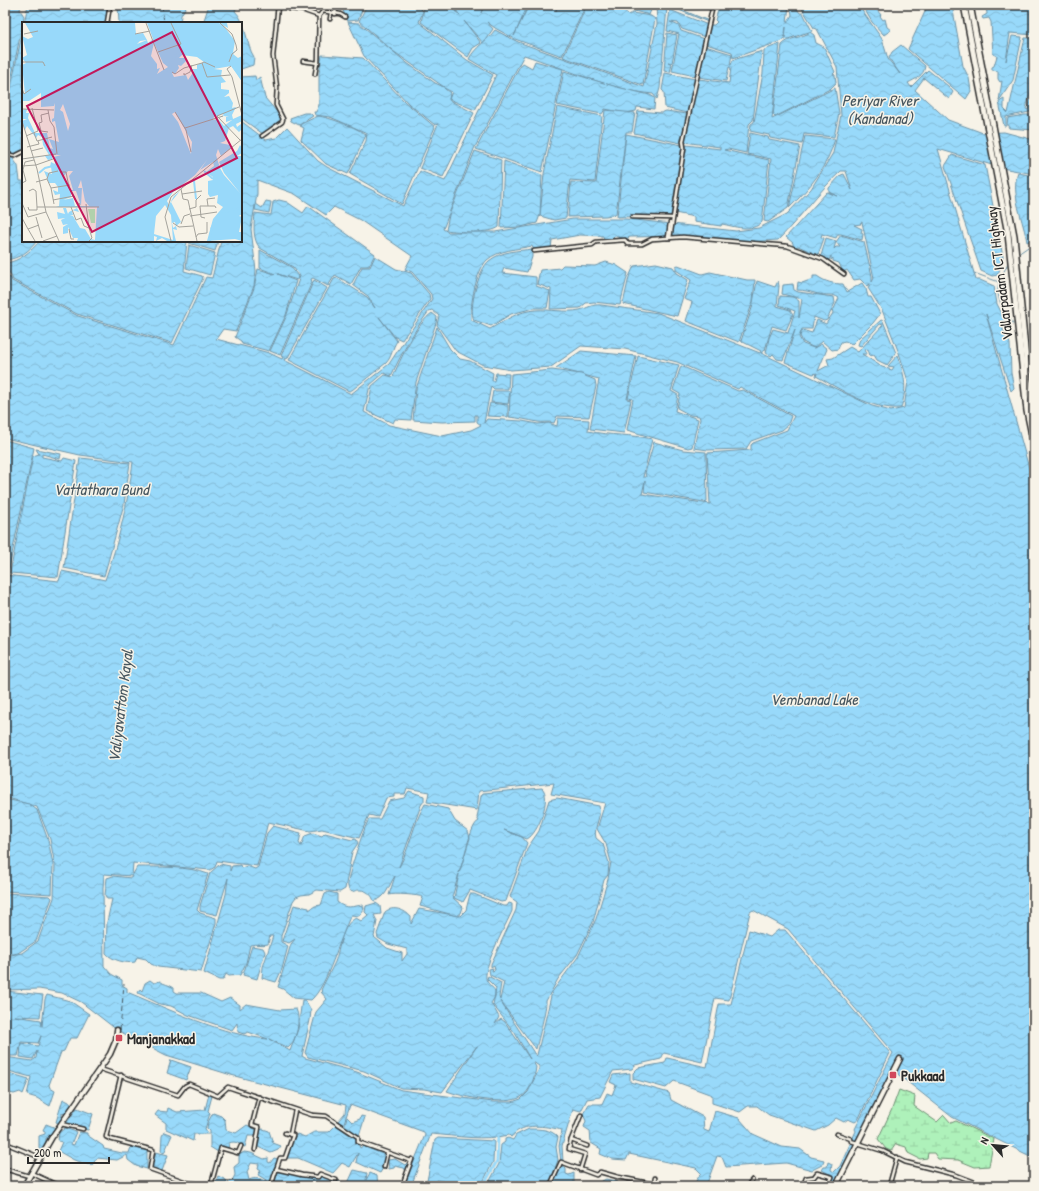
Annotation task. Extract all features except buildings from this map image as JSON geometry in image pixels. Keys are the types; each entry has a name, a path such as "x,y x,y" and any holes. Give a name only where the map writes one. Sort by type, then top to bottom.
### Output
{"highway":[{"name":"Vallarpadam ICT Highway","path":"964,5 991,124"},
{"name":"Vallarpadam ICT Highway","path":"970,5 1013,251 1019,315 1034,419"},
{"name":"Vallarpadam ICT Highway","path":"1019,315 1019,335 1027,411 1034,445"}],"street":[{"path":"107,22 110,5"},
{"path":"262,136 284,119 276,105 277,88 273,56 278,5"},
{"path":"283,5 319,16"},
{"path":"303,5 303,10"},
{"path":"669,238 684,148 683,141 713,5"},
{"path":"335,14 336,8"},
{"path":"315,74 319,52 319,16 322,11 345,17"},
{"path":"330,19 331,13"},
{"path":"303,61 317,63"},
{"path":"5,154 15,156 22,152"},
{"path":"632,217 671,219"},
{"path":"534,251 592,245 596,242 625,240 628,244 642,244 652,239 683,237 787,246 823,259 844,274"},
{"path":"24,1186 39,1157 113,1048 117,1030"},
{"path":"836,1186 900,1059"},
{"path":"100,1069 178,1095 185,1086 189,1084 218,1096 228,1086 295,1110 312,1115 326,1116 358,1137 358,1142 387,1154 412,1160 402,1186"},
{"path":"121,1075 106,1137 153,1150 150,1169 189,1182 211,1185 221,1148 238,1153 240,1146"},
{"path":"255,1150 258,1127 252,1125 259,1097"},
{"path":"290,1135 295,1110"},
{"path":"580,1170 585,1154 568,1149 581,1115"},
{"path":"61,1124 83,1129"},
{"path":"271,1186 280,1158 285,1158 293,1135 285,1133"},
{"path":"837,1134 851,1139 851,1141 857,1144 897,1157 905,1162 956,1175 985,1186"},
{"path":"571,1140 587,1146"},
{"path":"5,1143 39,1157"},
{"path":"384,1167 387,1154"},
{"path":"889,1186 897,1157"},
{"path":"550,1186 561,1162 596,1175 600,1172 663,1186"},
{"path":"5,1169 30,1174 59,1186"},
{"path":"276,1169 309,1177 318,1177 320,1174 336,1180"},
{"path":"803,1186 806,1178 814,1177 817,1173 832,1177 828,1186"},
{"path":"654,1185 655,1178"},
{"path":"747,1186 752,1180"}],"green space":[{"path":"899,1090 915,1096 914,1106 937,1122 944,1115 951,1123 956,1121 994,1139 989,1166 975,1167 958,1160 938,1159 934,1153 928,1153 927,1158 920,1159 908,1153 906,1147 896,1144 891,1151 886,1149 878,1139"}],"water":[{"path":"5,5 21,5 20,10 24,16 5,111"},
{"path":"28,5 109,5 106,22 24,22"},
{"path":"118,5 187,5 181,15 180,22 119,22"},
{"path":"209,5 230,5 236,9 235,11 239,15 242,22 203,22"},
{"path":"341,5 364,5 358,20 347,21"},
{"path":"367,5 417,5 423,11 419,22 467,60 493,75 475,110 449,99 474,113 443,177 420,168 438,124 435,125 409,104 364,56 348,22 359,23 407,63 435,83 444,87 393,51 359,21","holes":["444,88 452,92 449,98 450,93"]},
{"path":"419,5 451,5 460,16 453,5 528,5 514,36 529,5 557,5 556,11 558,5 586,5 562,56 515,39 487,22 493,29 483,43 464,21 481,43 473,48 468,57 421,22 424,9"},
{"path":"587,5 620,8 629,15 632,13 651,16 655,19 643,85 563,57"},
{"path":"613,5 653,5 649,15"},
{"name":"Vembanad Lake","path":"656,5 670,5 709,21 708,22 669,6 667,7 660,88 657,99 653,94 620,88 524,55 474,149 443,229 448,232 495,232 573,219 626,219 736,231 759,228 787,214 811,189 833,153 841,115 837,67 817,29 814,28 800,5 858,5 882,39 888,59 900,74 889,58 892,52 901,45 925,66 921,75 908,83 911,87 928,70 948,86 953,92 949,99 924,78 915,90 948,120 983,133 1004,132 1034,140 1034,174 1002,168 938,149 976,280 980,280 994,286 997,304 1008,325 1003,328 1003,331 1006,332 1010,344 1011,373 1014,388 1011,391 986,314 1034,486 1034,932 1030,960 1034,973 1034,1158 952,1117 895,1072 901,1058 899,1057 834,1186 829,1186 833,1176 822,1170 824,1167 827,1167 828,1162 832,1164 831,1170 834,1172 840,1166 856,1131 855,1129 893,1053 788,929 753,910 750,912 729,1000 715,998 702,1062 664,1053 661,1059 635,1065 632,1069 613,1071 600,1097 587,1099 581,1111 573,1109 562,1146 563,1162 561,1162 559,1146 562,1130 532,1126 520,1130 511,1137 509,1135 490,1138 470,1138 431,1134 411,1186 404,1186 425,1135 424,1132 350,1105 343,1126 338,1121 345,1113 346,1105 231,1075 166,1055 117,1030 81,1002 62,993 39,989 5,990 5,956 22,953 38,941 54,898 55,865 50,839 37,807 5,797 5,575 59,581 62,571 105,580 115,551 133,462 80,455 5,438 5,277 11,278 12,281 78,316 174,345 206,277 212,278 221,242 242,242 242,122 266,140 276,138 287,127 318,161 403,206 420,171 445,181 496,75 469,59 474,51 495,30 518,42 644,87 657,24","holes":["841,171 846,171 852,190 844,174 841,175 829,188 829,192 837,196 827,192 786,237 793,243 793,248 798,246 818,255 824,238 821,237 822,234 836,238 838,234 841,234 862,240 862,229 854,225 861,224 860,223 862,222 874,278 872,282 864,242 841,235 836,242 840,247 836,247 834,249 836,241 826,238 821,256 829,260 831,256 831,260 833,258 833,261 839,263 843,272 847,270 854,280 860,279 867,286 870,284 868,288 882,310 908,381 904,408 891,411 872,406 761,353 765,350 772,326 786,330 793,314 790,310 777,306 778,281 775,287 757,281 752,308 741,341 761,351 760,353 658,313 601,305 575,311 541,310 523,312 512,316 490,329 471,320 474,288 480,272 487,260 497,254 508,250 532,246 534,250 551,249 552,240 580,235 603,236 604,240 610,240 614,236 625,239 630,237 689,236 749,242 778,240","257,180 295,194 326,215 334,207 360,220 412,256 405,269 412,272 431,294 432,299 389,364 351,394 284,360 285,358 287,359 327,288 314,280 281,356 283,357 282,359 269,353 216,339 223,329 236,331 254,286 256,271 251,229 257,194","432,310 439,316 437,325 456,351 483,365 511,370 551,367 581,346 625,349 677,362 738,389 740,387 794,416 787,430 753,443 751,445 751,450 707,453 710,504 642,494 645,481 644,492 704,502 707,501 706,452 683,450 654,442 645,473 646,477 643,477 652,439 588,431 589,420 558,418 557,426 549,423 538,424 522,421 487,419 484,423 491,386 494,389 508,389 509,374 496,373 494,381 492,381 493,373 470,361 460,359 450,349 437,327 416,389 413,420 442,422 475,421 475,415 477,415 477,422 481,425 471,430 442,436 389,425 364,412 370,385 384,373 391,376 408,343 429,311","554,783 551,794 605,803 597,829 606,844 611,862 608,879 596,919 578,957 552,992 536,1056 500,1001 536,1049 546,1001 558,979 577,955 593,922 604,880 608,875 609,863 603,844 596,838 595,834 600,810 599,806 557,798 549,800 539,831 528,847 510,897 517,902 516,910 491,964 491,967 494,965 495,970 492,971 493,968 489,969 490,975 504,982 500,1000 501,983 488,976 487,979 496,988 495,994 495,991 486,980 488,964 512,911 512,904 509,903 507,906 503,906 474,894 470,894 466,910 460,916 419,909 411,924 411,917 406,912 399,909 388,910 385,912 377,934 378,938 388,944 407,949 407,954 402,961 402,953 387,948 374,937 377,921 374,915 381,914 380,906 376,903 366,906 365,912 368,915 361,921 356,918 347,926 335,962 321,990 327,999 316,1012 305,1053 308,1057 364,1071 401,1088 424,1089 442,1092 477,1046 447,1091 484,1100 505,1101 514,1100 521,1097 527,1092 532,1085 528,1092 521,1099 512,1102 493,1102 401,1090 357,1072 302,1056 311,1010 305,1000 302,1000 298,1029 296,1035 298,1024 296,1009 280,1010 246,1004 240,1009 240,1005 230,998 221,1002 201,993 177,993 174,991 174,988 160,981 154,983 150,980 145,983 142,991 140,989 138,993 160,1004 171,1006 188,1015 232,1030 237,1023 238,1032 244,1034 248,1032 268,1039 251,1037 215,1027 178,1014 127,992 127,988 122,985 122,980 111,974 104,966 104,874 132,876 133,863 210,870 215,867 217,861 257,866 268,822 310,831 322,829 359,838 369,815 378,817 386,798 394,797 394,794 405,794 407,788 429,792 427,802 477,810 479,791","494,998 493,1005 515,1033 530,1059 505,1022 501,1019 495,1024 499,1017 491,1003","269,1039 288,1048 294,1040 290,1051","533,1062 539,1066 539,1069 532,1083 536,1067"]},
{"path":"715,5 740,5 739,7 720,7 741,10 742,5 789,5 787,23 792,15 791,9 794,5 800,13 803,13 812,31 785,40 786,27 784,40 733,58 732,52 706,44 711,25 714,25 717,22 715,20 719,7"},
{"path":"862,5 873,5 883,20 885,19 887,27 891,30 884,35 872,22"},
{"path":"928,5 952,5 963,66 969,78 971,91 966,99 908,49"},
{"path":"986,5 1034,5 1034,35 1010,33 1006,61 1012,36 1022,37 1013,80 999,101 1002,81 1000,82 998,79 998,71 992,70 997,56 993,54 991,22 989,18 983,19 982,17 987,14"},
{"path":"670,10 708,25 705,37 682,29 678,23 670,22 679,26 681,31 704,39 695,76 672,71 679,34 667,31"},
{"path":"242,23 254,57 253,65 242,69"},
{"path":"810,32 814,35 816,43 824,47 835,72 833,74 835,75 836,83 830,89 775,117 773,115 782,45 788,40"},
{"path":"667,33 677,35 672,63 668,62 672,64 670,72 664,71"},
{"path":"22,35 22,152 17,154 5,153 8,106"},
{"path":"1025,38 1034,38 1034,79 1026,109 1028,110 1034,85 1034,111 1006,117 1006,126 1004,126 999,102 1004,99 1004,109 1008,113"},
{"path":"780,44 772,119 835,88 839,113 834,137 804,134 802,144 770,138 769,135 750,131 751,124 754,122 763,73 764,50"},
{"path":"705,46 732,54 730,65 733,60 762,51 753,120 749,124 746,153 728,149 724,150 769,160 762,222 753,227 742,228 722,224 721,226 694,222 694,217 675,213 686,145 720,149 720,147 684,142 698,79 729,83 731,68 729,67 726,81 698,77"},
{"path":"322,55 363,58 404,101 435,127 402,204 350,174 366,141 367,133 330,117 315,115 314,112 316,112 319,105 319,73"},
{"path":"535,61 563,69 542,172 476,149 521,64 523,63 532,68"},
{"path":"564,71 650,95 655,98 654,109 637,107 636,111 626,113 605,109 602,114 557,105"},
{"path":"665,73 695,79 687,113 665,108 664,92 662,90"},
{"path":"255,76 256,80 260,77 265,98 282,118 263,134 242,119 242,77"},
{"path":"557,107 602,116 595,182 570,180 566,218 554,220 540,216 544,174"},
{"path":"605,110 635,113 632,132 626,132 616,214 606,216 568,217 571,182 596,183"},
{"path":"638,111 661,113 666,111 687,114 681,143 634,133"},
{"path":"304,113 310,113 313,116 299,125 291,121 290,118"},
{"path":"1034,115 1034,130 1009,128 1007,124 1008,118"},
{"path":"318,116 343,123 366,135 348,174 326,164 301,140 304,128 300,126 301,124"},
{"path":"750,133 768,137 769,140 800,146 788,208 768,222 764,221 771,159 747,154"},
{"path":"626,134 682,145 671,216 617,217"},
{"path":"805,136 835,139 827,159 811,185 789,208"},
{"path":"475,151 501,160 499,227 482,232 446,230 449,215"},
{"path":"952,155 985,165 1003,257 998,275 992,276 981,271 945,166"},
{"path":"5,156 12,157 18,166 20,181 22,181 22,242 36,242 23,254 15,258 5,260"},
{"path":"504,161 542,175 540,215 537,223 521,227 501,228"},
{"path":"1018,173 1034,176 1034,239 1027,242 1018,208 1016,181"},
{"path":"279,200 287,202 303,213 308,206 375,254 369,266 361,266 351,284 335,275 328,286 313,278 311,279 312,282 280,355 270,351 286,317 300,276 293,267 260,248 257,244 254,227 255,213 271,215 273,202"},
{"path":"266,201 271,202 269,213 255,210 256,204 262,208"},
{"path":"39,242 187,242 184,271 202,276 203,278 172,343 77,314 13,280 5,263 15,261 29,252"},
{"path":"189,242 218,242 215,251"},
{"path":"189,245 215,253 210,275 186,268"},
{"path":"532,249 532,257 527,272 504,268 502,273 536,277 536,286 550,291 547,308 534,308 511,314 491,326 474,320 472,307 473,298 478,280 485,265 499,255"},
{"path":"260,250 291,267 298,276 297,280 278,274 296,281 286,315 269,351 242,344 241,341 235,337 254,288 258,269 275,274 260,268"},
{"path":"375,256 396,269 411,273 429,294 430,299 402,340 395,337 379,317 397,341 390,358 386,363 349,391 289,360 334,279 337,278 367,297 375,308 368,296 353,285 362,267 370,267"},
{"path":"606,262 616,265 628,273 620,305 594,302 586,303 580,308 550,309 551,289 537,284 540,270 560,268 563,265 595,266"},
{"path":"656,263 673,267 677,273 688,280 677,316 623,304 629,277 634,266"},
{"path":"678,265 702,274 710,272 747,280 755,280 753,301 739,342 686,321 692,302 684,299 691,280 676,270 676,266"},
{"path":"813,276 817,276 823,280 836,284 843,284 847,292 862,283 866,289 868,297 871,297 880,314 852,344 845,341 841,342 838,349 832,350 822,341 814,348 803,342 800,336 802,330 812,333 817,320 826,324 833,313 832,309 834,309 839,298 831,295 821,295 797,290 798,282 802,283 813,279"},
{"path":"793,284 794,290 798,292 834,297 835,303 827,320 824,321 814,317 812,329 802,329 799,337 803,344 814,348 821,344 827,349 818,371 829,365 827,359 833,358 850,347 858,352 883,325 880,324 861,346 858,345 860,339 881,320 883,321 896,353 887,365 877,360 874,355 870,356 868,349 865,350 867,354 862,354 882,367 892,370 894,367 888,366 898,355 905,387 901,408 879,406 857,398 816,376 817,373 813,374 785,362 795,330 783,360 777,359 773,354 771,356 766,353 769,338 773,329 788,333 795,311 779,305 780,296 793,297 799,301 799,318 802,299 782,294 783,285"},
{"path":"432,313 437,317 436,323 416,382 411,420 395,419 393,423 367,411 372,386 385,375 393,377 404,352 415,333"},
{"path":"581,351 636,356 627,399 631,400 624,433 590,429 599,379 556,368"},
{"path":"638,356 679,365 671,391 678,395 675,411 698,419 692,447 688,448 627,430 633,399 628,398"},
{"path":"681,366 738,391 743,390 791,416 788,425 782,430 751,441 746,449 708,450 694,448 700,419 699,416 690,415 677,408 680,394 673,390"},
{"path":"552,370 581,374 595,380 596,386 589,417 557,416 554,423 509,417 511,374"},
{"path":"493,391 510,391 508,404 491,402"},
{"path":"490,403 508,405 508,417 487,416"},
{"path":"5,440 34,448 8,573 5,573"},
{"path":"36,449 61,454 60,459 42,454 42,457 62,461 64,458 76,461 58,577 10,573 33,456 39,454"},
{"name":"Vattathara Bund","path":"80,458 130,463 124,504 104,576 64,568"},
{"path":"542,788 545,793 545,807 539,823 531,836 527,839 522,837 527,843 506,901 501,902 470,890 463,902 454,898 459,874 452,897 463,907 461,913 457,916 420,906 423,897 406,894 389,895 395,876 385,894 374,901 371,895 366,891 359,890 352,892 348,888 352,864 369,819 380,819 389,801 404,798 409,791 424,796 424,801 421,805 399,867 403,860 417,820 425,804 448,809 455,821 468,831 470,837 473,829 479,821 477,818 481,796 483,793"},
{"path":"5,799 29,804 37,810 48,840 53,864 52,894 5,891"},
{"path":"273,826 301,833 299,843 301,846 305,836 313,833 322,836 325,833 352,840 356,839 358,843 352,852 345,889 340,892 317,890 309,894 296,897 293,901 281,936 281,942 288,946 282,969 276,982 262,978 263,967 273,936 270,936 268,944 250,945 246,963 240,975 229,976 226,974 223,980 219,980 204,973 226,894 228,878 217,915 200,911 200,906 210,873 220,864 230,866 230,871 232,866 240,865 241,868 247,866 255,869 258,867 267,833"},
{"path":"137,867 183,868 208,874 197,910 200,913 216,918 216,923 201,972 158,967 151,964 146,959 137,957 135,962 124,962 112,958 106,953 107,922 112,899 107,899 105,895 107,878 113,876 131,878"},
{"path":"329,892 337,894 337,902 343,906 350,907 363,905 364,909 359,916 351,915 328,972 317,993 311,1000 294,998 278,987 291,944 295,939 289,943 282,941 294,905 309,908 309,910 315,906 321,905 325,894"},
{"path":"5,893 50,896 52,898 36,941 18,953 13,954 5,953"},
{"path":"749,930 770,937 778,930 785,930 890,1053 858,1120 855,1122 848,1119 844,1122 836,1118 828,1125 816,1131 769,1115 757,1106 748,1106 740,1112 712,1103 712,1095 674,1081 666,1088 633,1079 633,1073 638,1068 665,1063 667,1058 707,1067 719,1004 731,1004"},
{"path":"252,946 263,948 265,952 257,979 243,975"},
{"path":"5,991 43,995 40,1017 14,1016 41,1020 42,1026 45,999 47,995 70,1001 89,1014 77,1038 70,1038 64,1051 61,1052 49,1085 50,1088 55,1091 50,1106 37,1098 27,1095 31,1077 5,1070 5,1057 32,1061 36,1058 37,1051 33,1059 20,1057 21,1043 38,1046 41,1036 38,1043 21,1042 18,1056 5,1056"},
{"path":"171,1060 191,1067 186,1080 167,1073"},
{"path":"5,1072 29,1079 23,1094 20,1092 14,1094 5,1092"},
{"path":"630,1073 630,1082 669,1093 671,1100 703,1117 704,1130 709,1132 715,1111 739,1118 753,1134 782,1147 800,1149 811,1157 824,1160 822,1165 812,1170 786,1163 726,1167 722,1157 717,1156 706,1186 693,1186 701,1173 696,1168 629,1154 626,1160 612,1159 600,1154 601,1149 591,1143 590,1131 584,1127 586,1121 583,1114 589,1104 602,1104 607,1093 612,1095 616,1085 610,1082 613,1075"},
{"path":"209,1094 212,1096 208,1111 210,1113 205,1129 209,1134 194,1134 193,1141 166,1129 166,1123 155,1115 158,1111 167,1112 168,1108 177,1112 205,1110"},
{"path":"63,1099 73,1104 65,1114 62,1113 62,1118 58,1123 56,1122"},
{"path":"77,1108 93,1114 88,1130 65,1125"},
{"path":"213,1113 221,1116 225,1120 226,1130 236,1133 247,1125 257,1130 255,1136 248,1136 245,1147 236,1142 232,1142 229,1143 228,1149 220,1148 218,1152 210,1147 210,1131 207,1128 208,1122"},
{"path":"361,1116 365,1117 359,1136 350,1132 344,1127 347,1117 352,1122 360,1119"},
{"path":"46,1124 56,1128 49,1138 46,1138 46,1142 42,1149 39,1148 39,1136 45,1134 45,1131 43,1130"},
{"path":"336,1125 356,1138 360,1148 363,1146 385,1155 383,1168 380,1173 356,1162 358,1153 350,1167 342,1163 333,1173 298,1158 287,1158 292,1142 297,1134 305,1137 314,1132 329,1132"},
{"path":"65,1128 76,1132 71,1144 74,1145 79,1132 87,1133 87,1135 103,1146 104,1149 122,1153 129,1153 131,1147 147,1150 147,1169 136,1166 128,1160 127,1155 117,1160 97,1158 92,1165 74,1160 58,1151 62,1142 58,1141 59,1133"},
{"path":"263,1129 269,1131 273,1143 281,1146 278,1150 271,1153 258,1147 260,1130"},
{"path":"529,1129 549,1131 558,1137 556,1147 558,1160 549,1186 487,1186 499,1164 501,1145 505,1142 505,1139 508,1138 513,1140 516,1135"},
{"path":"164,1132 172,1135 164,1153 161,1151 162,1136"},
{"path":"438,1138 494,1141 493,1162 481,1186 452,1186 451,1183 437,1180 434,1186 426,1186 435,1140"},
{"path":"156,1152 168,1155 162,1171 151,1168"},
{"path":"244,1152 251,1153 264,1159 268,1158 268,1162 270,1163 274,1158 278,1159 276,1173 271,1183 258,1175 261,1170 258,1168 259,1164 251,1163 247,1172 249,1180 254,1178 260,1179 266,1182 267,1186 215,1186 218,1176 226,1180 228,1183 232,1181 235,1175 234,1167 239,1163 239,1155"},
{"path":"395,1159 405,1165 407,1163 406,1171 404,1168 395,1166 394,1168 389,1169 388,1160"},
{"path":"560,1164 566,1168 566,1174 569,1175 574,1173 574,1183 583,1186 551,1186"},
{"path":"354,1170 367,1173 366,1180 370,1173 377,1176 378,1186 344,1186 348,1183"},
{"path":"278,1171 306,1177 322,1176 342,1183 341,1186 274,1186"},
{"path":"606,1179 618,1182 615,1185 616,1186 585,1186 588,1182 596,1184"}],"waterway":[{"path":"1018,254 1034,243"},
{"path":"974,273 999,282 1008,263"},
{"path":"999,282 998,294 1002,306 1016,327"},
{"path":"1027,340 1034,349"},
{"path":"483,1186 497,1161 498,1137"}],"ferry route":[{"path":"162,5 164,22"},
{"path":"120,1030 124,984"}],"place":[{"name":"Manjanakkad","path":"119,1038"},
{"name":"Pukkaad","path":"893,1075"}],"water label":[{"name":"Periyar River (Kandanad)","path":"880,109"},
{"name":"Valiyavattom Kayal","path":"120,706"}]}
